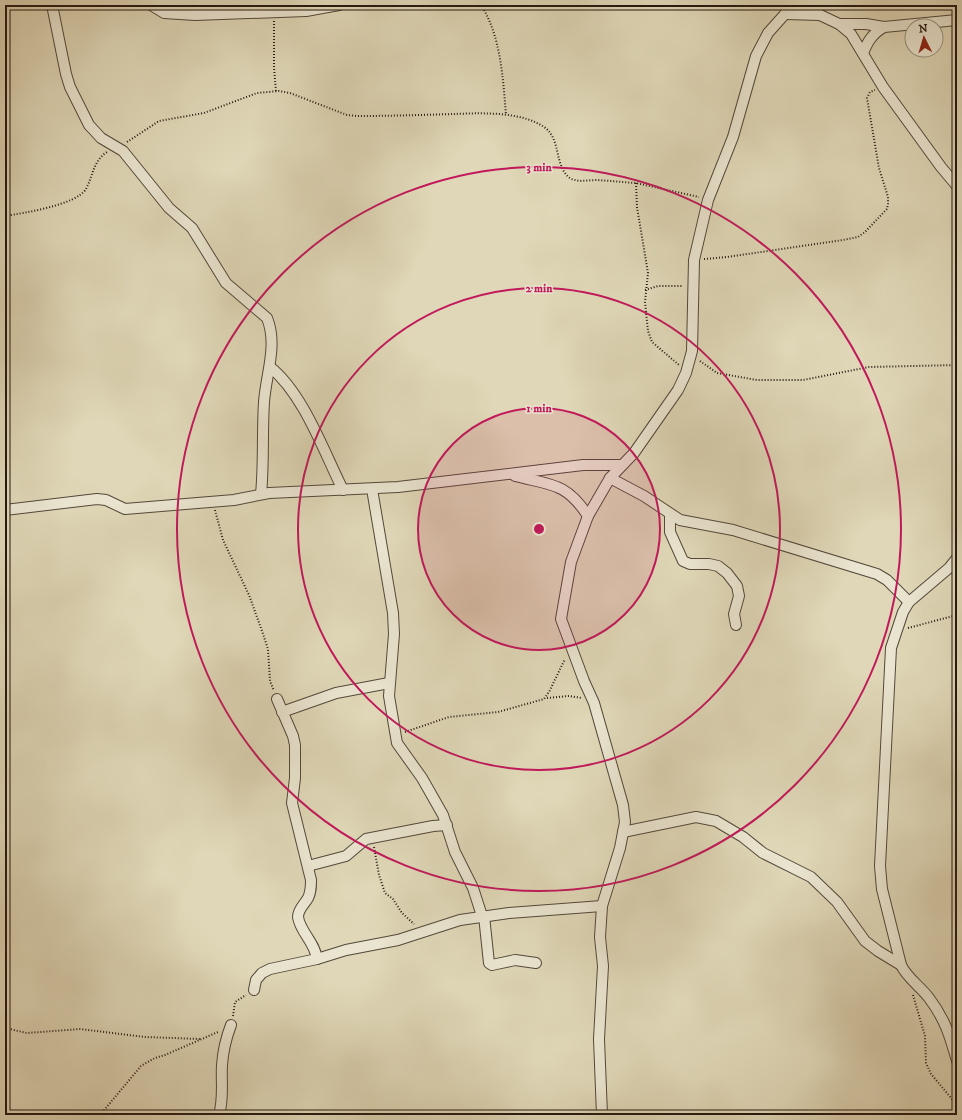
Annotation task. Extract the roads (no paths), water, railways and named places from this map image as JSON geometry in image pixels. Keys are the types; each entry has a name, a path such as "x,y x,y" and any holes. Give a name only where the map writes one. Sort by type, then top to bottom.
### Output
{"street":[{"path":"52,5 70,87 89,126 101,138 123,151 138,168 168,208 192,228 226,283 266,318 270,326 272,351 264,403 262,443 264,470 261,494"},
{"path":"151,5 164,13 183,14 306,11 339,5"},
{"path":"602,1115 599,1046 603,966 600,937 602,906 625,822 623,805 594,703 570,646 560,615 566,593 571,562 588,516 610,478 634,454 678,390 686,373 692,351 694,260 708,200 733,137 756,56 768,33 793,5"},
{"path":"808,5 820,15 839,24 851,34 883,86 941,167 957,186"},
{"path":"785,14 820,15"},
{"path":"839,24 866,24 884,27 957,20"},
{"path":"863,54 868,41 874,33 884,27"},
{"path":"270,367 278,373 299,403 316,433 343,490"},
{"path":"5,510 97,499 106,500 125,509 234,500 261,494 303,490 372,489 511,475 583,465 622,465"},
{"path":"511,475 557,486 574,496 588,516"},
{"path":"610,478 644,496 680,520 692,524 722,527 775,541 877,574 886,580 909,602"},
{"path":"372,489 393,613 394,634 389,696 397,743 430,790 447,826 455,852 473,888 483,916 489,963 492,964 515,960 536,963"},
{"path":"670,514 670,532 683,561 690,564 709,564 718,566 728,572 737,586 739,596 734,614 736,625"},
{"path":"957,558 949,568 909,602 903,612 891,648 881,872 882,889 901,965 905,973 928,997 944,1018 957,1061"},
{"path":"282,712 336,693 389,683"},
{"path":"277,699 293,736 295,745 295,772 292,803 308,866 310,880 310,893 298,914 298,919 300,926 312,942 318,959"},
{"path":"623,832 696,817 716,821 743,837 762,853 811,877 837,902 865,941 901,965"},
{"path":"308,866 351,854 359,844 373,838 433,826 447,826"},
{"path":"254,990 256,980 262,973 270,969 318,959 346,950 398,940 460,920 483,916 602,906"},
{"path":"218,1115 223,1093 222,1066 224,1047 231,1025"}]}
